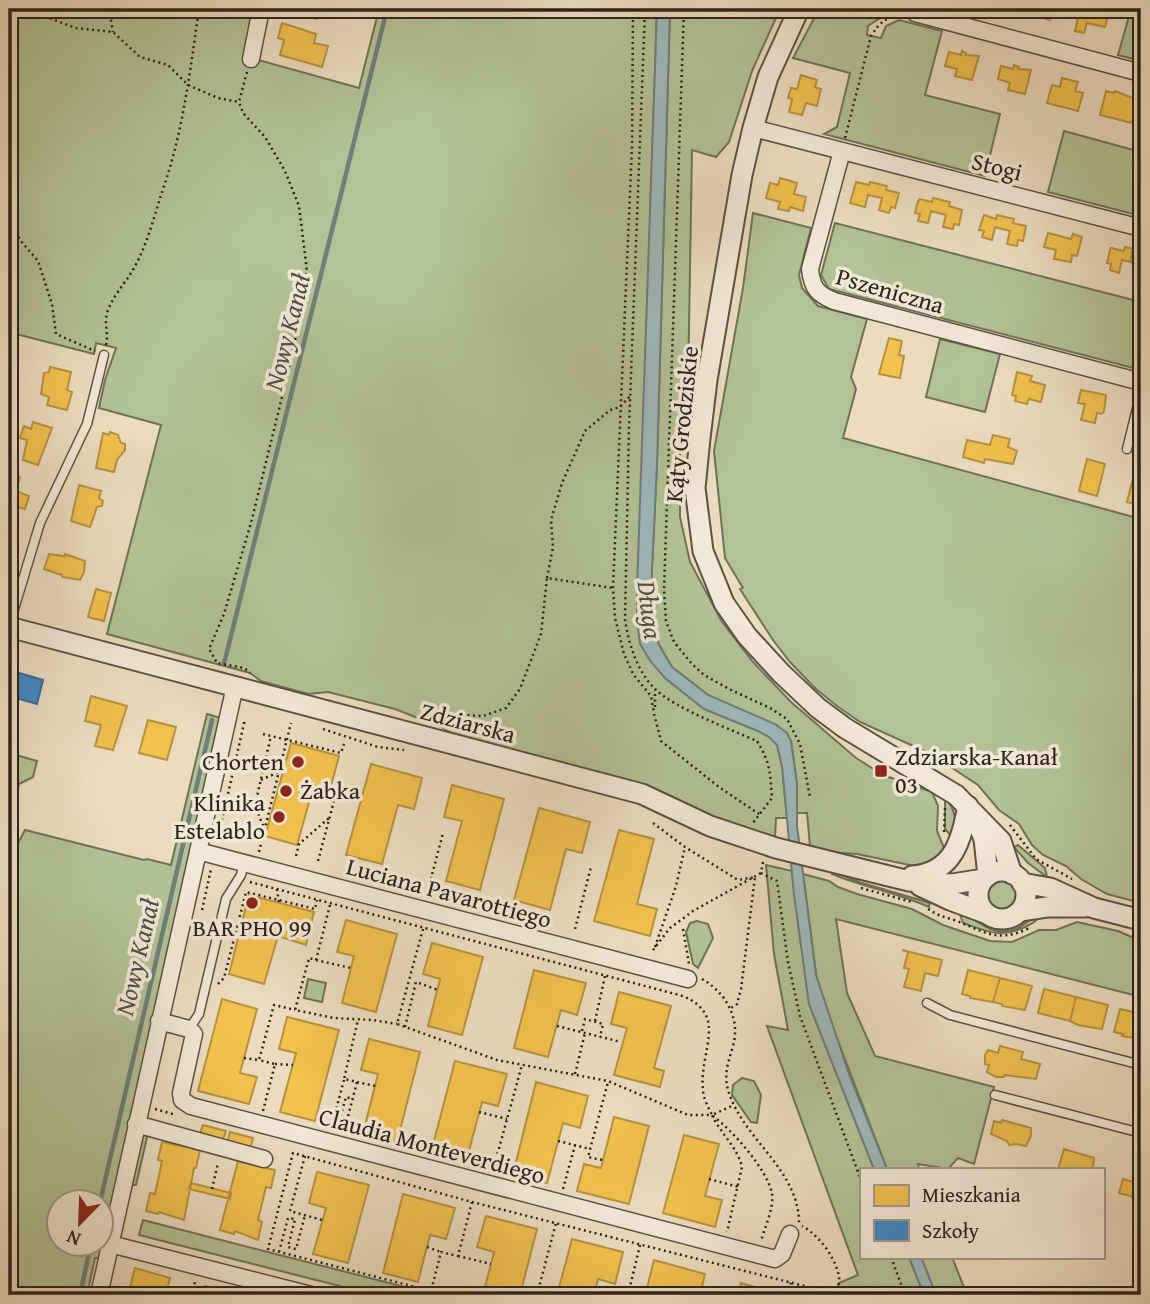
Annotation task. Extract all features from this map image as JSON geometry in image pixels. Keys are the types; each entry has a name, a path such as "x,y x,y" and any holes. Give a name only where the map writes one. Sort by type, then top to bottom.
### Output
{"street":[{"path":"251,59 261,9"},
{"name":"Kąty Grodziskie","path":"799,9 768,77 752,128 707,380 695,488 704,551 716,587 733,617 761,652 818,708 856,736 941,784 1013,843 1017,878"},
{"path":"915,13 1141,73"},
{"path":"752,128 842,151"},
{"name":"Stogi","path":"842,151 1141,228"},
{"name":"Pszeniczna","path":"842,151 810,269 812,284 819,295 1141,382"},
{"name":"Zdziarska","path":"9,626 642,794 746,840 769,857 815,858 902,879 952,884 986,878"},
{"path":"116,1216 235,686"},
{"path":"972,810 984,839 986,878 978,892 978,900 985,913 999,919 1007,919 1020,911 1047,907 1094,908 1141,920"},
{"path":"902,879 930,872 945,863 959,844 972,810"},
{"path":"1013,843 1026,870 1054,879 1094,908"},
{"name":"Luciana Pavarottiego","path":"198,851 251,860 691,974"},
{"path":"986,878 1000,871 1017,878 1054,879"},
{"path":"1017,878 1026,898 1020,911"},
{"name":"Zdziarska","path":"902,879 985,913"},
{"path":"159,1021 189,1029"},
{"name":"Claudia Monteverdiego","path":"189,1029 193,1031 194,1039 181,1097 191,1106 775,1259 782,1254 790,1234"},
{"path":"136,1124 264,1159"},
{"path":"116,1246 311,1295"},
{"path":"99,1295 107,1258"}],"lane":[{"path":"9,626 40,523 87,424 104,355"},
{"path":"1127,449 1141,392"},
{"path":"189,1029 197,1019 226,900 251,860"},
{"path":"927,1003 950,1015 1141,1065"},
{"path":"995,1095 1141,1133"}],"path":[{"path":"24,9 76,28 113,32"},
{"path":"91,9 93,17 110,17"},
{"path":"109,9 113,32 139,57 168,65 188,85 218,98 239,102"},
{"path":"9,217 20,240 38,261 52,304 56,334 104,355 107,313 116,292 135,266 164,189 179,134 199,9"},
{"path":"633,9 632,146 613,588 615,618 624,654 633,674 651,696 661,741 719,787 759,814"},
{"path":"645,9 625,620 629,642 638,665 656,690 713,722 757,741 770,763 772,798 751,825 746,840"},
{"path":"842,151 871,36 878,24 892,16 915,13"},
{"path":"251,59 239,102 243,113 265,137 285,171 299,206 307,271 302,309 251,523 224,614 209,649 217,663 244,668 253,676"},
{"path":"462,715 483,716 506,708 520,689 541,634 553,547 551,520 562,483 585,431 610,410 620,407 631,395"},
{"path":"547,578 613,588"},
{"path":"654,713 656,690"},
{"path":"251,860 265,831 291,723"},
{"path":"320,727 378,747 413,751"},
{"path":"263,734 341,753 345,741"},
{"path":"265,831 255,805 271,736"},
{"path":"261,780 279,772"},
{"path":"941,784 945,804 943,829 947,836"},
{"path":"318,861 333,797 319,789"},
{"path":"296,856 299,844 329,818"},
{"path":"653,823 685,847 738,880 755,877"},
{"path":"428,890 443,833"},
{"path":"1013,843 1036,859 1054,879"},
{"path":"685,847 676,886 653,950 670,928 692,911 761,873 769,857"},
{"path":"575,929 591,867"},
{"path":"761,873 777,881 788,962 800,1016 860,1177"},
{"path":"731,1008 737,1004 741,989 755,877"},
{"path":"238,879 695,1001 706,1011 709,1038 704,1062 703,1088 712,1115 741,1163 742,1173 725,1239"},
{"path":"277,890 280,902"},
{"path":"206,987 214,989 225,978 246,892 315,909 317,900"},
{"path":"316,960 330,904"},
{"path":"397,1024 423,929"},
{"path":"441,1252 431,1291 268,1249 293,1153 472,1202 836,1294 839,1278 831,1258 819,1238 799,1225 797,1202 792,1188 777,1164 759,1145 734,1105 726,1084 726,1072 735,1036 731,1008 718,990 691,974 683,929"},
{"path":"295,1010 309,958 351,968"},
{"path":"595,1021 605,976"},
{"path":"409,980 438,990"},
{"path":"405,1027 416,982"},
{"path":"259,1060 274,1005 334,1018 397,1024 497,1060 608,1081 688,1115 712,1115 734,1105"},
{"path":"575,1073 585,1019 603,1024 600,1037"},
{"path":"352,1099 346,1097 338,1125 332,1124 358,1020"},
{"path":"557,1026 621,1042"},
{"path":"244,1058 292,1065"},
{"path":"262,1117 275,1064"},
{"path":"491,1178 522,1065"},
{"path":"344,1079 375,1086"},
{"path":"602,1160 588,1157 608,1081"},
{"path":"342,1139 357,1082"},
{"path":"479,1112 507,1119"},
{"path":"712,1115 754,1161 771,1191 772,1202 760,1248"},
{"path":"558,1141 590,1149"},
{"path":"561,1197 575,1145"},
{"path":"305,1156 290,1211 322,1220"},
{"path":"212,1189 217,1169"},
{"path":"709,1179 739,1187"},
{"path":"458,1256 472,1202"},
{"path":"279,1252 288,1218 295,1219 288,1247 296,1249 305,1215"},
{"path":"537,1295 556,1223"},
{"path":"628,1295 640,1244"},
{"path":"427,1247 491,1264"},
{"path":"891,1258 905,1295"},
{"path":"192,1295 196,1279"},
{"path":"787,1295 790,1282"},
{"path":"595,1292 611,1295"}],"green space":[{"path":"9,9 253,9 244,56 359,88 379,9 657,9 637,621 665,678 704,709 758,731 770,737 777,745 782,766 787,818 776,818 775,838 762,837 631,784 451,733 395,709 328,692 308,694 261,681 250,673 107,634 161,425 99,408 116,348 96,343 94,354 16,334 9,358"},
{"path":"670,9 780,9 752,71 729,142 716,157 692,150 688,386 680,396 680,517 690,562 722,622 753,662 791,702 856,758 883,775 932,792 938,806 937,831 947,851 919,867 857,854 826,852 810,846 807,813 797,813 797,784 791,741 708,695 672,667 653,628 651,590"},
{"path":"819,9 894,9 868,26 867,35 881,38 886,26 899,20 942,31 925,95 1000,114 985,176 824,134 837,127 850,73 793,58"},
{"path":"1131,9 1141,9 1141,61 1118,55"},
{"path":"1064,131 1141,152 1141,216 1048,192"},
{"path":"753,213 811,228 799,275 802,288 818,306 867,319 851,377 856,389 843,438 1141,519 1141,903 1107,894 1081,879 1066,866 1043,855 1032,845 1019,824 999,810 978,785 931,754 860,722 837,706 790,662 740,589 743,588 725,558 714,451 743,288"},
{"path":"835,223 1141,302 1141,370 829,289 821,275"},
{"path":"940,339 1000,354 985,412 926,397"},
{"path":"207,714 221,718 116,1188 46,1188 46,1258 95,1258 87,1295 50,1295 9,1285 9,878 17,845 25,830 171,865"},
{"path":"9,753 37,761 33,777 19,784 9,826"},
{"path":"945,797 955,817 954,839 945,829"},
{"path":"1018,845 1045,868 1047,877 1028,863 1014,847"},
{"path":"766,865 792,871 809,1004 874,1168 860,1168 860,1258 909,1258 924,1295 835,1295 839,1283 858,1275 767,1026 788,1030 774,954"},
{"path":"833,871 859,882 930,903 929,907 844,879 832,874"},
{"path":"803,874 829,881 857,894 912,909 943,925 990,941 1012,942 1039,930 1056,930 1077,922 1118,931 1141,941 1141,997 836,919 847,993 875,1056 994,1087 974,1164 958,1158 949,1168 918,1164 919,1168 887,1168 822,999 816,974"},
{"path":"1002,881 1012,885 1016,895 1012,905 1002,909 992,905 988,895 992,885"},
{"path":"959,911 999,931 1015,929 1039,916 1034,922 1018,930 995,933 963,923"},
{"path":"697,921 708,924 713,938 698,968 693,964 686,932 690,923"},
{"path":"308,979 326,983 322,1002 304,998"},
{"path":"742,1078 754,1081 761,1095 757,1123 751,1122 732,1095 733,1085"},
{"path":"148,1133 136,1185 129,1185 141,1137"},
{"path":"143,1220 436,1295 375,1295 139,1235"},
{"path":"921,1258 952,1258 967,1295 936,1295"}],"water":[{"name":"Długa","path":"657,9 670,9 651,590 653,628 672,667 708,695 775,724 787,733 791,741 797,784 797,826 816,975 850,1077 887,1168 874,1168 809,1004 794,895 782,766 777,745 758,731 704,709 665,678 640,644 637,588"},
{"path":"909,1258 921,1258 936,1295 924,1295"}],"building: Mieszkania":[{"path":"293,9 319,9 317,19 292,12"},
{"path":"1024,9 1053,9 1050,20"},
{"path":"1080,9 1110,9 1105,27 1087,23 1084,33 1075,31"},
{"path":"282,23 316,34 314,43 328,46 322,67 280,55 284,40 278,38"},
{"path":"962,51 966,55 979,56 972,80 955,76 957,69 945,66 949,52 961,55"},
{"path":"1014,65 1019,67 1018,69 1031,70 1025,94 1008,90 1010,83 998,79 1001,66 1013,69"},
{"path":"801,75 817,80 815,87 821,89 817,106 806,103 802,115 789,112 792,99 788,98 791,88 797,89"},
{"path":"1062,78 1078,82 1075,91 1083,93 1078,111 1047,103 1052,85 1060,87"},
{"path":"1106,91 1115,91 1138,100 1132,123 1100,115"},
{"path":"780,178 797,183 794,194 806,197 803,211 790,207 789,211 778,209 780,202 766,198 770,183 778,185"},
{"path":"856,182 887,186 886,190 899,193 895,208 891,207 889,213 879,210 882,198 868,195 865,207 850,203"},
{"path":"933,198 950,202 949,206 962,210 959,225 954,224 953,229 943,227 946,215 931,211 928,223 918,221 920,214 915,213 918,201 920,199 932,202"},
{"path":"984,215 996,219 997,215 1014,219 1013,223 1026,226 1023,241 1018,240 1017,246 1007,244 1010,231 995,227 992,240 982,237 984,231 979,230"},
{"path":"1048,233 1071,239 1073,234 1082,237 1077,256 1072,255 1071,262 1054,259 1056,250 1044,247"},
{"path":"1125,247 1133,249 1130,262 1122,260 1119,273 1110,270 1111,264 1107,263 1111,248 1124,251"},
{"path":"1133,249 1141,252 1141,278 1134,276 1138,264 1130,262"},
{"path":"889,338 902,341 899,355 904,356 900,378 879,374"},
{"path":"50,367 71,372 67,390 72,392 67,410 47,405 49,397 41,394 44,373 49,372"},
{"path":"1017,372 1032,376 1030,381 1045,385 1041,402 1029,399 1027,404 1015,401 1016,396 1012,395"},
{"path":"1081,390 1106,395 1104,412 1097,413 1095,423 1081,420 1085,404 1078,403"},
{"path":"33,422 52,428 38,465 23,460 27,440 20,438 24,426 31,429"},
{"path":"110,432 118,435 121,443 125,444 125,450 117,460 114,472 96,468 103,433 109,435"},
{"path":"993,435 1010,439 1008,447 1017,451 1013,464 985,459 984,463 963,457 967,440 990,445"},
{"path":"1087,459 1105,464 1097,496 1079,491"},
{"path":"1139,470 1141,506 1127,502 1132,482 1136,483"},
{"path":"9,473 20,477 16,491 29,496 25,509 9,505"},
{"path":"79,485 101,491 99,498 103,501 102,506 97,507 90,527 71,521"},
{"path":"49,554 65,554 85,561 80,580 62,577 44,569"},
{"path":"96,589 111,593 104,621 88,617"},
{"path":"91,696 127,706 113,750 95,746 101,725 85,721"},
{"path":"148,720 176,727 167,760 139,753"},
{"path":"291,743 339,756 330,790 314,785 297,845 265,836"},
{"path":"371,764 422,778 414,809 398,805 382,864 346,855"},
{"path":"452,785 504,799 480,890 446,881 462,821 444,817"},
{"path":"539,808 590,822 582,853 566,849 550,910 514,900"},
{"path":"619,830 654,839 637,904 657,909 650,936 594,921"},
{"path":"249,895 314,912 306,945 278,936 264,984 229,974"},
{"path":"346,920 397,934 376,1012 342,1003 354,956 337,952"},
{"path":"432,943 483,957 462,1035 428,1026 440,979 423,974"},
{"path":"902,950 942,960 938,976 925,973 921,991 904,987 909,969 904,968 908,952"},
{"path":"534,970 586,983 577,1015 561,1010 548,1057 514,1048"},
{"path":"968,970 1000,978 993,1002 962,994"},
{"path":"1000,978 1032,986 1025,1010 993,1002"},
{"path":"1044,989 1076,997 1070,1021 1038,1013"},
{"path":"619,992 671,1006 654,1068 664,1071 660,1087 614,1075 627,1028 611,1024"},
{"path":"1076,997 1108,1005 1102,1029 1070,1021"},
{"path":"222,999 257,1009 240,1073 257,1077 249,1104 198,1091"},
{"path":"1120,1009 1141,1014 1141,1039 1114,1032"},
{"path":"287,1017 339,1030 315,1121 280,1112 296,1053 279,1049"},
{"path":"369,1039 420,1052 397,1142 363,1133 378,1074 361,1070"},
{"path":"1000,1046 1023,1052 1021,1059 1040,1064 1036,1079 1005,1075 996,1077 987,1072 989,1065 985,1064 985,1055 988,1050 998,1053"},
{"path":"455,1061 507,1074 498,1106 482,1102 466,1162 431,1152"},
{"path":"536,1082 588,1096 580,1128 563,1123 547,1183 513,1174"},
{"path":"614,1117 649,1126 629,1204 577,1191 584,1164 601,1168"},
{"path":"1002,1120 1031,1128 1031,1136 1026,1146 1009,1145 1007,1141 991,1134 994,1121 1001,1123"},
{"path":"203,1125 226,1131 222,1142 199,1136"},
{"path":"230,1132 253,1138 250,1149 227,1143"},
{"path":"684,1135 719,1144 705,1196 722,1200 715,1227 663,1213"},
{"path":"162,1142 200,1150 184,1220 146,1211 150,1193 155,1194 162,1161 158,1160"},
{"path":"1064,1149 1094,1158 1093,1168 1058,1168"},
{"path":"238,1161 275,1170 271,1188 266,1187 258,1220 262,1222 258,1240 235,1231 234,1234 220,1230"},
{"path":"317,1172 369,1185 348,1263 313,1254 326,1208 309,1203"},
{"path":"1123,1179 1138,1183 1141,1199 1119,1193"},
{"path":"191,1183 231,1193 230,1199 189,1189"},
{"path":"403,1194 455,1208 446,1239 430,1235 418,1282 383,1273"},
{"path":"486,1216 537,1229 520,1295 483,1295 494,1252 477,1247"},
{"path":"572,1239 623,1252 615,1284 598,1279 594,1295 557,1295"},
{"path":"654,1260 705,1274 700,1295 659,1295 646,1292"},
{"path":"135,1268 170,1278 166,1295 128,1295"},
{"path":"741,1283 776,1293 776,1295 738,1295"},
{"path":"205,1286 240,1295 203,1295"}],"building: Szkoły":[{"path":"9,670 43,680 37,704 9,696"}],"waterway":[{"name":"Nowy Kanał","path":"224,664 387,9"},
{"name":"Nowy Kanał","path":"103,1188 212,720"},
{"name":"Nowy Kanał","path":"80,1295 88,1258"}],"place":[{"name":"Chorten","path":"298,762"},
{"name":"Zdziarska-Kanał 03","path":"881,771"},
{"name":"Żabka","path":"286,791"},
{"name":"Klinika Estelablo","path":"279,817"},
{"name":"BAR PHO 99","path":"252,903"}]}
